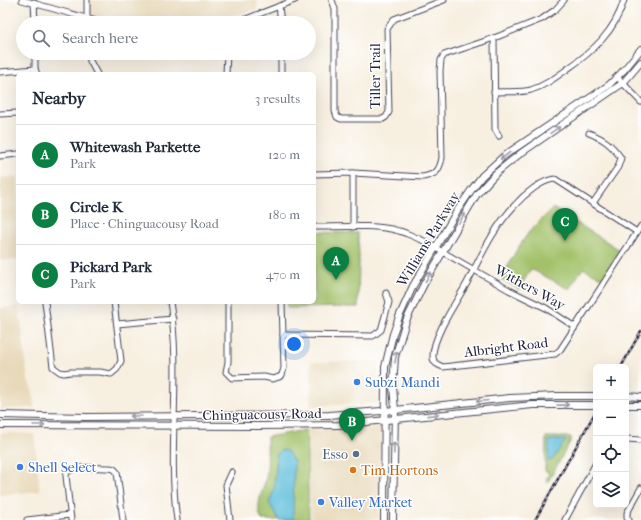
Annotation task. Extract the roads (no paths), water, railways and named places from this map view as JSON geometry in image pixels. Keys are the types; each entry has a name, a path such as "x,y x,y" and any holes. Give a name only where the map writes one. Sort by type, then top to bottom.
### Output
{"main road":[{"name":"Williams Parkway","path":"384,520 386,419 385,371 393,334 404,304 435,248 472,189 497,162 608,85 617,77 641,49"},
{"name":"Williams Parkway","path":"393,520 395,410 393,374 395,357 400,339 414,303 442,252 478,194 496,173 521,153 623,83 641,62"},
{"name":"Chinguacousy Road","path":"0,415 329,415 510,398 593,396"},
{"path":"629,396 641,396"},
{"name":"Chinguacousy Road","path":"0,425 320,425 533,405 593,405"},
{"path":"629,405 641,405"}],"street":[{"path":"22,0 34,2 73,16"},
{"path":"87,0 87,16"},
{"path":"254,16 294,0"},
{"name":"Tiller Trail","path":"332,0 335,9 335,111 337,116 341,119 382,119 386,117 389,112 388,28 390,24 394,19 444,0"},
{"path":"316,174 353,173 423,177 433,175 440,168 442,158 440,71 441,60 444,55 494,38 542,19 555,10 564,0"},
{"path":"494,92 529,91 553,80 598,45 612,27 624,0"},
{"path":"34,2 35,16"},
{"path":"279,6 280,16"},
{"path":"494,38 495,129 500,136"},
{"path":"0,72 36,71 35,60"},
{"path":"90,60 96,72"},
{"path":"226,72 227,60"},
{"path":"281,60 281,72"},
{"path":"617,77 641,102"},
{"path":"0,114 16,113"},
{"path":"589,133 605,141 621,158 618,166 593,203"},
{"path":"0,156 16,154"},
{"path":"353,173 353,227"},
{"path":"473,270 504,218 515,204 545,181 555,180 637,232"},
{"name":"Albright Road","path":"473,270 438,338 433,351 433,359 435,363 443,367 550,356 560,350 641,226"},
{"name":"Withers Way","path":"316,227 353,227 397,230 407,233 473,270 546,308 575,327"},
{"path":"283,335 373,336 381,330 389,302 386,293"},
{"path":"45,304 52,366 60,372 100,372 111,374 120,366 114,304"},
{"path":"170,304 175,350 173,481 177,520"},
{"path":"228,304 228,362 226,372 232,378 264,377 273,379 279,377 284,372 282,304"},
{"path":"117,324 173,319"},
{"path":"629,439 641,440"},
{"path":"27,520 71,518 66,476 67,472 72,469 81,468 110,468 117,472 123,520"},
{"path":"565,520 593,469"},
{"path":"230,520 226,485 232,472"},
{"path":"628,520 627,513 641,488"}],"water":[{"path":"549,440 566,440 553,459 548,462"},
{"path":"282,450 287,451 294,462 293,520 279,520 269,503 274,490 277,454"}],"railway":[{"path":"623,364 641,331"},
{"path":"535,520 593,416"}],"place":[{"name":"Pickard Park","path":"565,241"},
{"name":"Whitewash Parkette","path":"336,280"},
{"name":"Subzi Mandi","path":"357,382"},
{"name":"Circle K","path":"352,441"},
{"name":"Esso","path":"356,454"},
{"name":"Shell Select","path":"20,467"},
{"name":"Tim Hortons","path":"353,470"},
{"name":"Valley Market","path":"321,502"}]}
